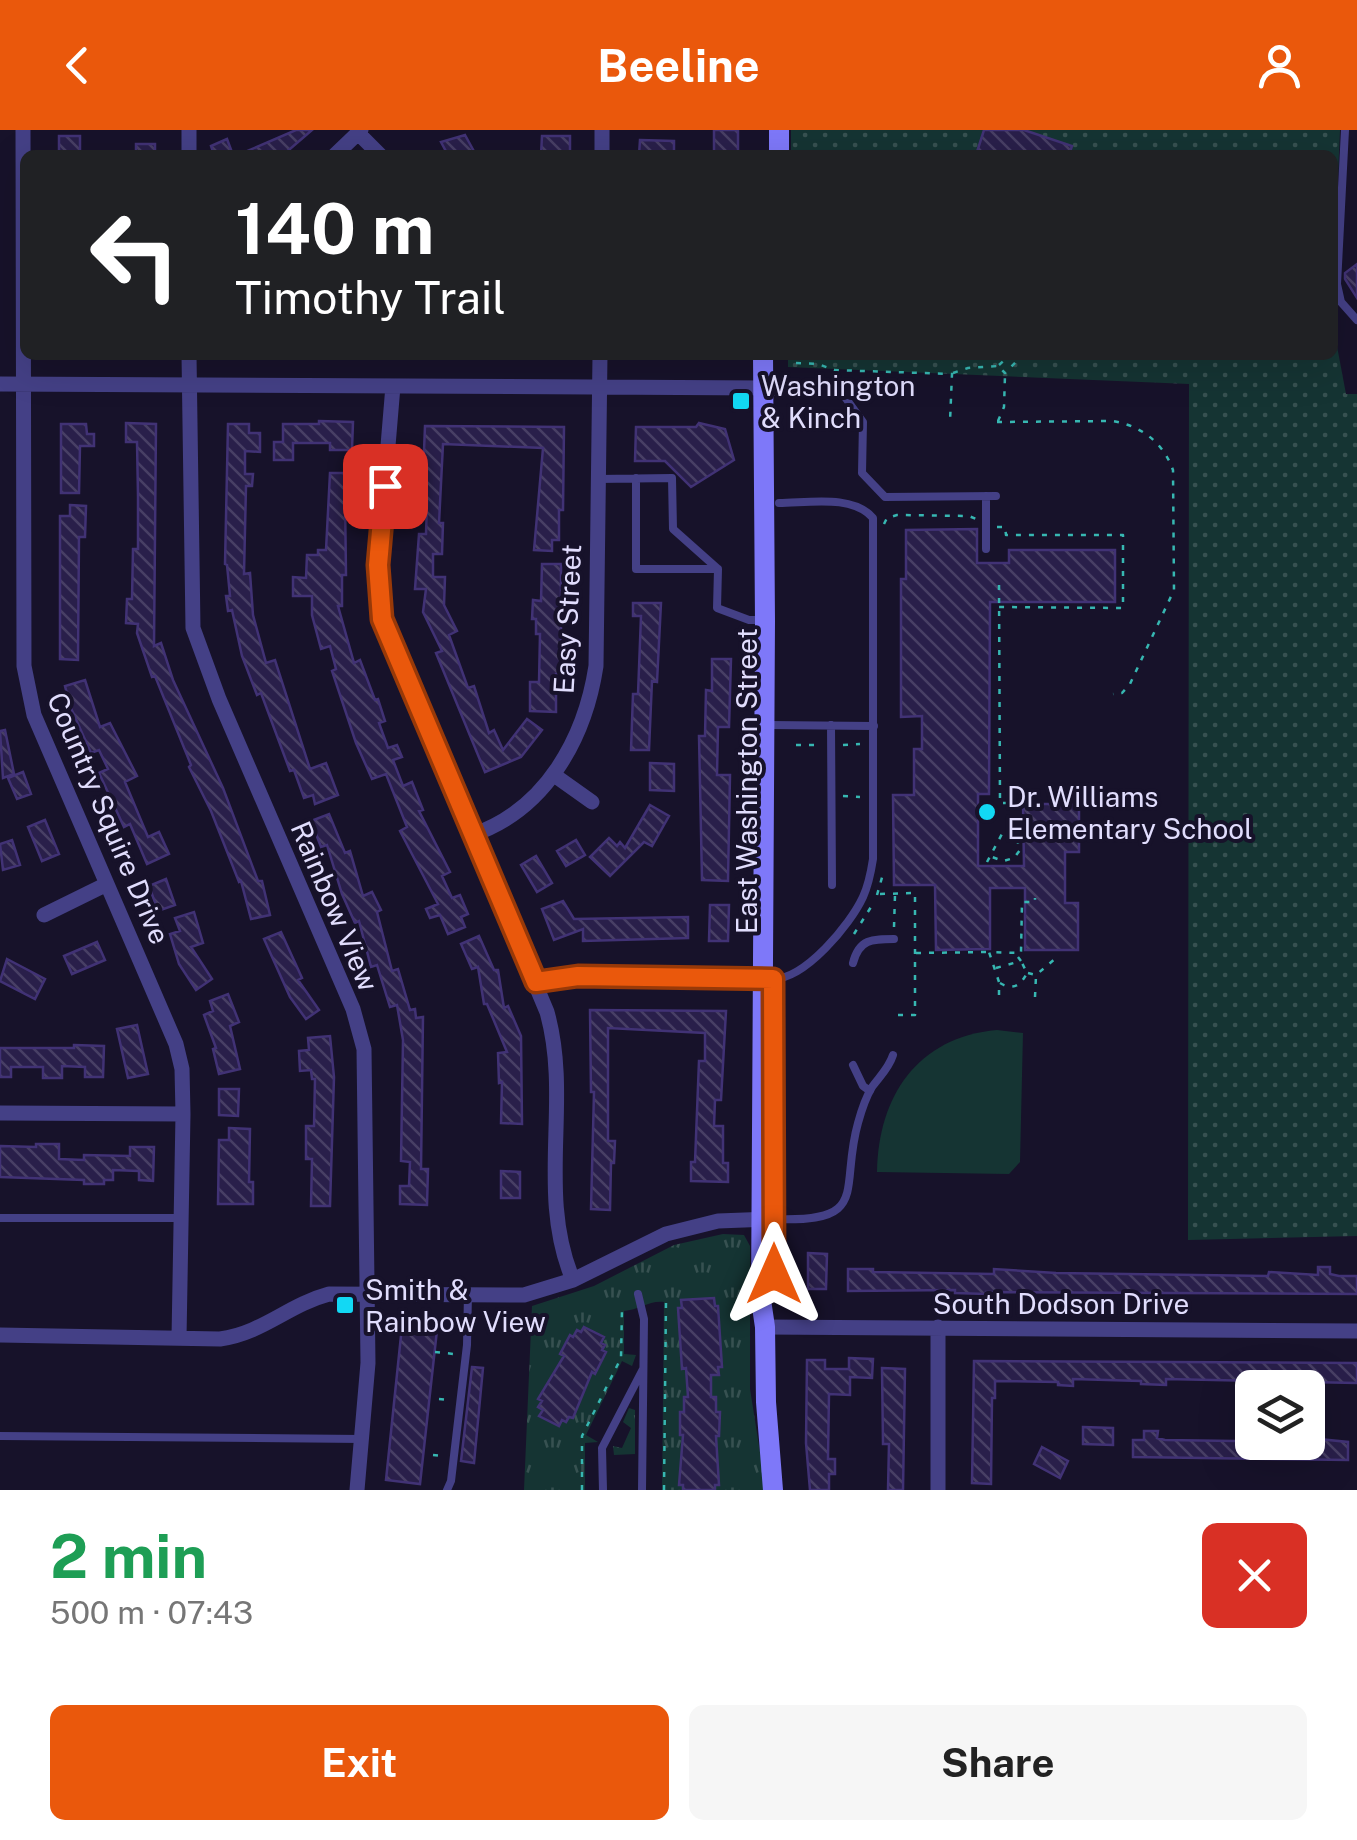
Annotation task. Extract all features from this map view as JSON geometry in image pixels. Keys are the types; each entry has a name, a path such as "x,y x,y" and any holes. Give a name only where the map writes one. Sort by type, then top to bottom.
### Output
{"main road":[{"name":"East Washington Street","path":"764,360 772,388 779,503 770,621"},
{"name":"East Washington Street","path":"773,1490 766,1402 766,1327 774,1298 767,1219 772,388 786,360"}],"street":[{"path":"340,150 360,132"},
{"name":"Country Squire Drive","path":"24,360 24,666 29,698 176,1044 182,1069 179,1338"},
{"name":"Rainbow View","path":"189,360 192,628 353,1010 364,1049 368,1363 357,1490"},
{"name":"Easy Street","path":"472,835 504,822 554,776 578,735 593,686 600,360"},
{"path":"0,384 772,388"},
{"path":"393,386 378,565 382,619 550,1023 557,1058 556,1232 573,1280"},
{"path":"554,776 592,802"},
{"path":"44,915 108,884"},
{"path":"536,982 578,976 768,979"},
{"path":"0,1114 183,1114"},
{"path":"0,1335 244,1335 303,1301 330,1294 524,1295 573,1280 666,1234 718,1221 767,1219"},
{"name":"South Dodson Drive","path":"766,1327 1357,1331"},
{"path":"938,1327 938,1490"}],"lane":[{"path":"1338,265 1345,130"},
{"path":"1338,288 1341,302 1357,320"},
{"path":"772,388 822,388 842,393 862,422 862,473 885,497 991,496 986,550"},
{"path":"636,478 636,569 718,569"},
{"path":"598,479 672,478 673,529 718,569 717,608 748,620 770,621"},
{"path":"768,979 786,979 847,925 864,896 873,859 876,527 866,510 854,504 779,503"},
{"path":"769,725 874,726"},
{"path":"831,726 832,885"},
{"path":"853,963 856,950 864,942 894,940"},
{"path":"767,1219 810,1219 830,1214 845,1201 852,1181 857,1125 870,1091 890,1066 893,1055"},
{"path":"852,1066 870,1091"},
{"path":"0,1218 181,1218"},
{"path":"447,1490 466,1355 468,1294"},
{"path":"638,1294 644,1319 642,1490"},
{"path":"602,1490 602,1448 644,1368"},
{"path":"0,1436 363,1439"}],"path":[{"path":"793,360 834,370 952,374 968,368 998,366 1005,360"},
{"path":"1018,360 1005,373 1004,407 997,422 1094,420 1128,424 1154,440 1168,455 1173,470 1174,590 1130,684 1122,693 1112,694"},
{"path":"998,366 1005,373"},
{"path":"950,422 952,374"},
{"path":"884,525 887,518 898,516 969,516 978,520 978,527 1004,527 1006,535 1123,535 1123,608 999,606"},
{"path":"999,585 1000,803 1038,802"},
{"path":"832,796 874,797"},
{"path":"1015,833 1020,826 1016,803"},
{"path":"987,862 1003,832 1015,833"},
{"path":"992,857 1003,862 1014,858 1020,850 1015,833"},
{"path":"847,942 864,922 883,872"},
{"path":"877,894 914,893 914,1014 893,1015"},
{"path":"894,940 896,894"},
{"path":"915,953 1021,953 1022,902 1035,902 1035,898"},
{"path":"989,952 999,982 998,994"},
{"path":"1014,953 1027,972 1036,975"},
{"path":"1036,998 1036,975 1056,958"},
{"path":"995,969 1021,961"},
{"path":"999,982 1016,986 1027,972"},
{"path":"664,1490 666,1302"},
{"path":"582,1490 582,1436 621,1358 622,1309"},
{"path":"434,1352 466,1355"}],"green space":[{"path":"791,130 1340,130 1338,176 1338,150 791,150"},
{"path":"1338,352 1346,394 1357,394 1357,1236 1188,1240 1189,384 788,367 788,360 1338,360"},
{"path":"997,1030 1023,1033 1020,1162 1009,1174 877,1172 885,1119 907,1076 924,1058 945,1045"},
{"path":"723,1234 744,1235 750,1246 750,1389 766,1490 662,1490 664,1302 659,1302 624,1311 624,1354 636,1355 632,1366 622,1361 586,1435 598,1442 585,1443 585,1490 524,1490 532,1306 594,1286 674,1245"},
{"path":"629,1408 635,1410 635,1454 614,1455 613,1446 622,1448 631,1428 623,1422"}],"building":[{"path":"296,130 312,130 289,150 250,150"},
{"path":"714,130 738,130 738,150 714,150"},
{"path":"984,130 1024,130 1072,146 1071,150 978,150"},
{"path":"465,135 473,150 445,150 441,142"},
{"path":"59,136 80,136 80,150 59,150"},
{"path":"542,136 570,136 570,150 541,150"},
{"path":"227,139 231,150 212,150 211,146"},
{"path":"640,140 674,141 674,150 639,150"},
{"path":"136,144 155,144 155,150 136,150"},
{"path":"1357,264 1357,298 1345,273"},
{"path":"353,422 352,450 330,450 330,443 293,443 293,460 274,460 274,442 283,442 283,424"},
{"path":"126,423 156,424 154,646 161,643 258,881 262,881 270,915 251,919 241,881 189,767 155,676 152,677 137,633 138,624 126,623 127,599 132,599 133,549 138,549 138,496 137,442 126,442"},
{"path":"699,423 725,429 734,460 691,487 665,461 635,461 636,427 696,427"},
{"path":"61,424 86,424 87,434 94,434 94,446 80,446 79,493 61,493"},
{"path":"228,424 249,424 249,433 260,433 260,452 245,451 245,474 253,474 252,486 246,486 244,574 250,573 253,615 266,663 275,660 310,769 326,763 338,795 315,804 313,795 304,798 294,770 290,771 261,693 257,695 242,656 232,610 228,611 225,564"},
{"path":"425,426 564,427 563,510 559,510 559,540 552,540 552,551 534,550 543,448 443,444 439,523 443,523 442,554 433,554 433,577 445,577 444,605 457,631 449,635 468,688 474,686 489,733 494,730 503,750 527,719 542,730 521,757 485,772 436,653 442,651 423,612 426,589 415,589 419,534 426,534 427,502 422,502"},
{"path":"330,473 350,473 349,495 345,495 346,575 342,575 342,606 338,606 354,663 360,660 375,700 378,699 385,721 379,723 388,748 397,745 402,757 393,760 403,786 412,782 423,810 419,811 450,872 442,876 452,898 460,895 468,914 461,917 465,927 448,934 440,915 430,918 426,909 438,904 400,831 407,827 386,774 372,779 356,743 332,671 336,669 330,646 321,649 312,615 312,596 293,596 293,577 306,578 307,555 326,550"},
{"path":"70,505 86,506 85,537 79,537 78,660 60,659 60,516 70,516"},
{"path":"977,529 977,563 1009,563 1009,550 1115,550 1115,602 990,602 989,794 978,794 978,866 1024,866 1023,804 1079,804 1079,852 1065,852 1065,903 1078,903 1078,950 1025,950 1025,888 990,888 990,949 936,950 935,885 894,885 893,795 914,795 914,749 922,749 922,716 901,717 901,579 906,579 906,530"},
{"path":"542,564 561,564 561,674 556,674 556,712 530,711 530,682 539,682 540,634 536,634 536,619 532,619 533,600 541,601"},
{"path":"633,603 661,603 649,750 631,750 641,616 633,616"},
{"path":"712,659 731,659 729,727 718,727 717,775 730,775 728,881 702,880 699,736 705,736 706,690 712,691"},
{"path":"85,680 100,727 110,723 137,776 125,782 148,837 159,832 169,854 147,864 130,824 124,827 99,773 108,769 99,750 91,753 70,706 65,686"},
{"path":"5,730 14,774 3,778 0,731"},
{"path":"650,763 674,764 674,791 650,790"},
{"path":"23,772 31,794 17,799 8,778"},
{"path":"650,805 669,816 652,846 644,842 610,876 590,857 609,838 625,848"},
{"path":"329,814 345,853 350,851 363,896 372,892 381,910 377,912 392,971 398,969 410,1010 415,1009 416,1018 423,1017 421,1169 428,1169 427,1205 400,1204 400,1186 409,1186 410,1162 401,1161 403,1040 397,1005 390,1007 377,965 371,967 359,921 355,923 327,845 321,847 311,821"},
{"path":"45,820 59,854 42,861 28,827"},
{"path":"12,840 20,865 3,870 0,844"},
{"path":"576,840 585,855 566,866 557,851"},
{"path":"536,856 552,883 537,892 521,865"},
{"path":"166,879 175,905 158,911 149,886"},
{"path":"563,901 574,919 688,917 688,938 583,941 583,929 554,940 542,909"},
{"path":"710,905 729,905 728,941 709,941"},
{"path":"194,912 203,943 191,947 212,979 196,990 179,964 170,934 180,931 175,918"},
{"path":"281,932 302,978 298,980 319,1010 306,1019 290,997 264,939"},
{"path":"479,936 494,970 498,970 504,1008 508,1006 521,1036 522,1124 501,1123 498,1053 507,1052 484,1004 478,967 472,969 461,944"},
{"path":"97,942 105,960 72,974 64,956"},
{"path":"7,959 45,979 35,999 0,981"},
{"path":"228,994 239,1022 230,1026 240,1069 219,1074 213,1049 216,1048 204,1015 213,1011 210,1001"},
{"path":"590,1010 726,1011 721,1100 715,1100 714,1126 723,1126 723,1163 728,1163 728,1182 691,1181 699,1061 705,1061 705,1033 608,1028 608,1141 615,1141 610,1210 591,1209 594,1092"},
{"path":"137,1025 148,1074 128,1078 117,1029"},
{"path":"330,1036 334,1077 330,1206 311,1206 312,1159 306,1159 306,1126 314,1126 315,1079 311,1070 300,1071 299,1051 309,1050 308,1038"},
{"path":"104,1046 103,1077 85,1077 85,1067 62,1066 62,1078 43,1078 43,1067 11,1067 11,1077 0,1077 0,1048"},
{"path":"219,1089 239,1089 238,1116 219,1115"},
{"path":"229,1128 250,1129 249,1182 253,1182 253,1204 218,1204 219,1140 229,1140"},
{"path":"59,1144 59,1159 84,1160 84,1155 130,1156 130,1147 154,1147 153,1181 139,1180 139,1171 113,1170 113,1180 104,1180 104,1184 0,1177 0,1146"},
{"path":"501,1171 520,1172 520,1198 501,1198"},
{"path":"808,1253 827,1254 826,1289 808,1289"},
{"path":"1318,1267 1330,1267 1330,1274 1357,1276 1357,1294 848,1291 848,1269 1268,1276 1269,1272 1318,1275"},
{"path":"714,1298 718,1306 722,1367 718,1367 719,1375 711,1375 711,1397 716,1397 716,1412 720,1412 716,1436 719,1485 715,1485 715,1490 683,1490 683,1485 679,1485 683,1435 680,1412 684,1412 684,1397 688,1397 678,1308 682,1308 681,1300"},
{"path":"402,1326 437,1330 420,1484 386,1480"},
{"path":"584,1327 604,1337 601,1343 606,1352 595,1374 592,1372 573,1418 562,1420 559,1426 539,1416 543,1410 538,1407 542,1401 538,1399 564,1356 560,1354 570,1335 573,1337"},
{"path":"849,1358 873,1359 872,1378 850,1377 850,1395 829,1394 828,1459 835,1459 835,1474 829,1474 829,1490 810,1490 807,1360 825,1360 825,1369 849,1369"},
{"path":"974,1361 1357,1363 1357,1383 1325,1382 1325,1370 1235,1370 1235,1380 1166,1379 1166,1385 1073,1379 1073,1386 1058,1382 995,1381 991,1484 972,1483"},
{"path":"472,1367 483,1368 474,1463 461,1461"},
{"path":"882,1368 905,1369 903,1490 888,1490 889,1444 883,1444"},
{"path":"1083,1427 1113,1428 1113,1445 1083,1444"},
{"path":"1144,1431 1158,1431 1157,1438 1165,1440 1235,1441 1235,1458 1133,1457 1133,1440 1144,1440"},
{"path":"1325,1440 1348,1442 1348,1460 1325,1460"},
{"path":"1042,1447 1068,1461 1060,1478 1034,1464"}],"place":[{"name":"Washington & Kinch","path":"741,401"},
{"name":"Dr. Williams Elementary School","path":"987,812"},
{"name":"Smith & Rainbow View","path":"345,1305"}],"route":[{"path":"385,486 378,596 388,639 536,982 578,976 773,979 774,1274"}]}
